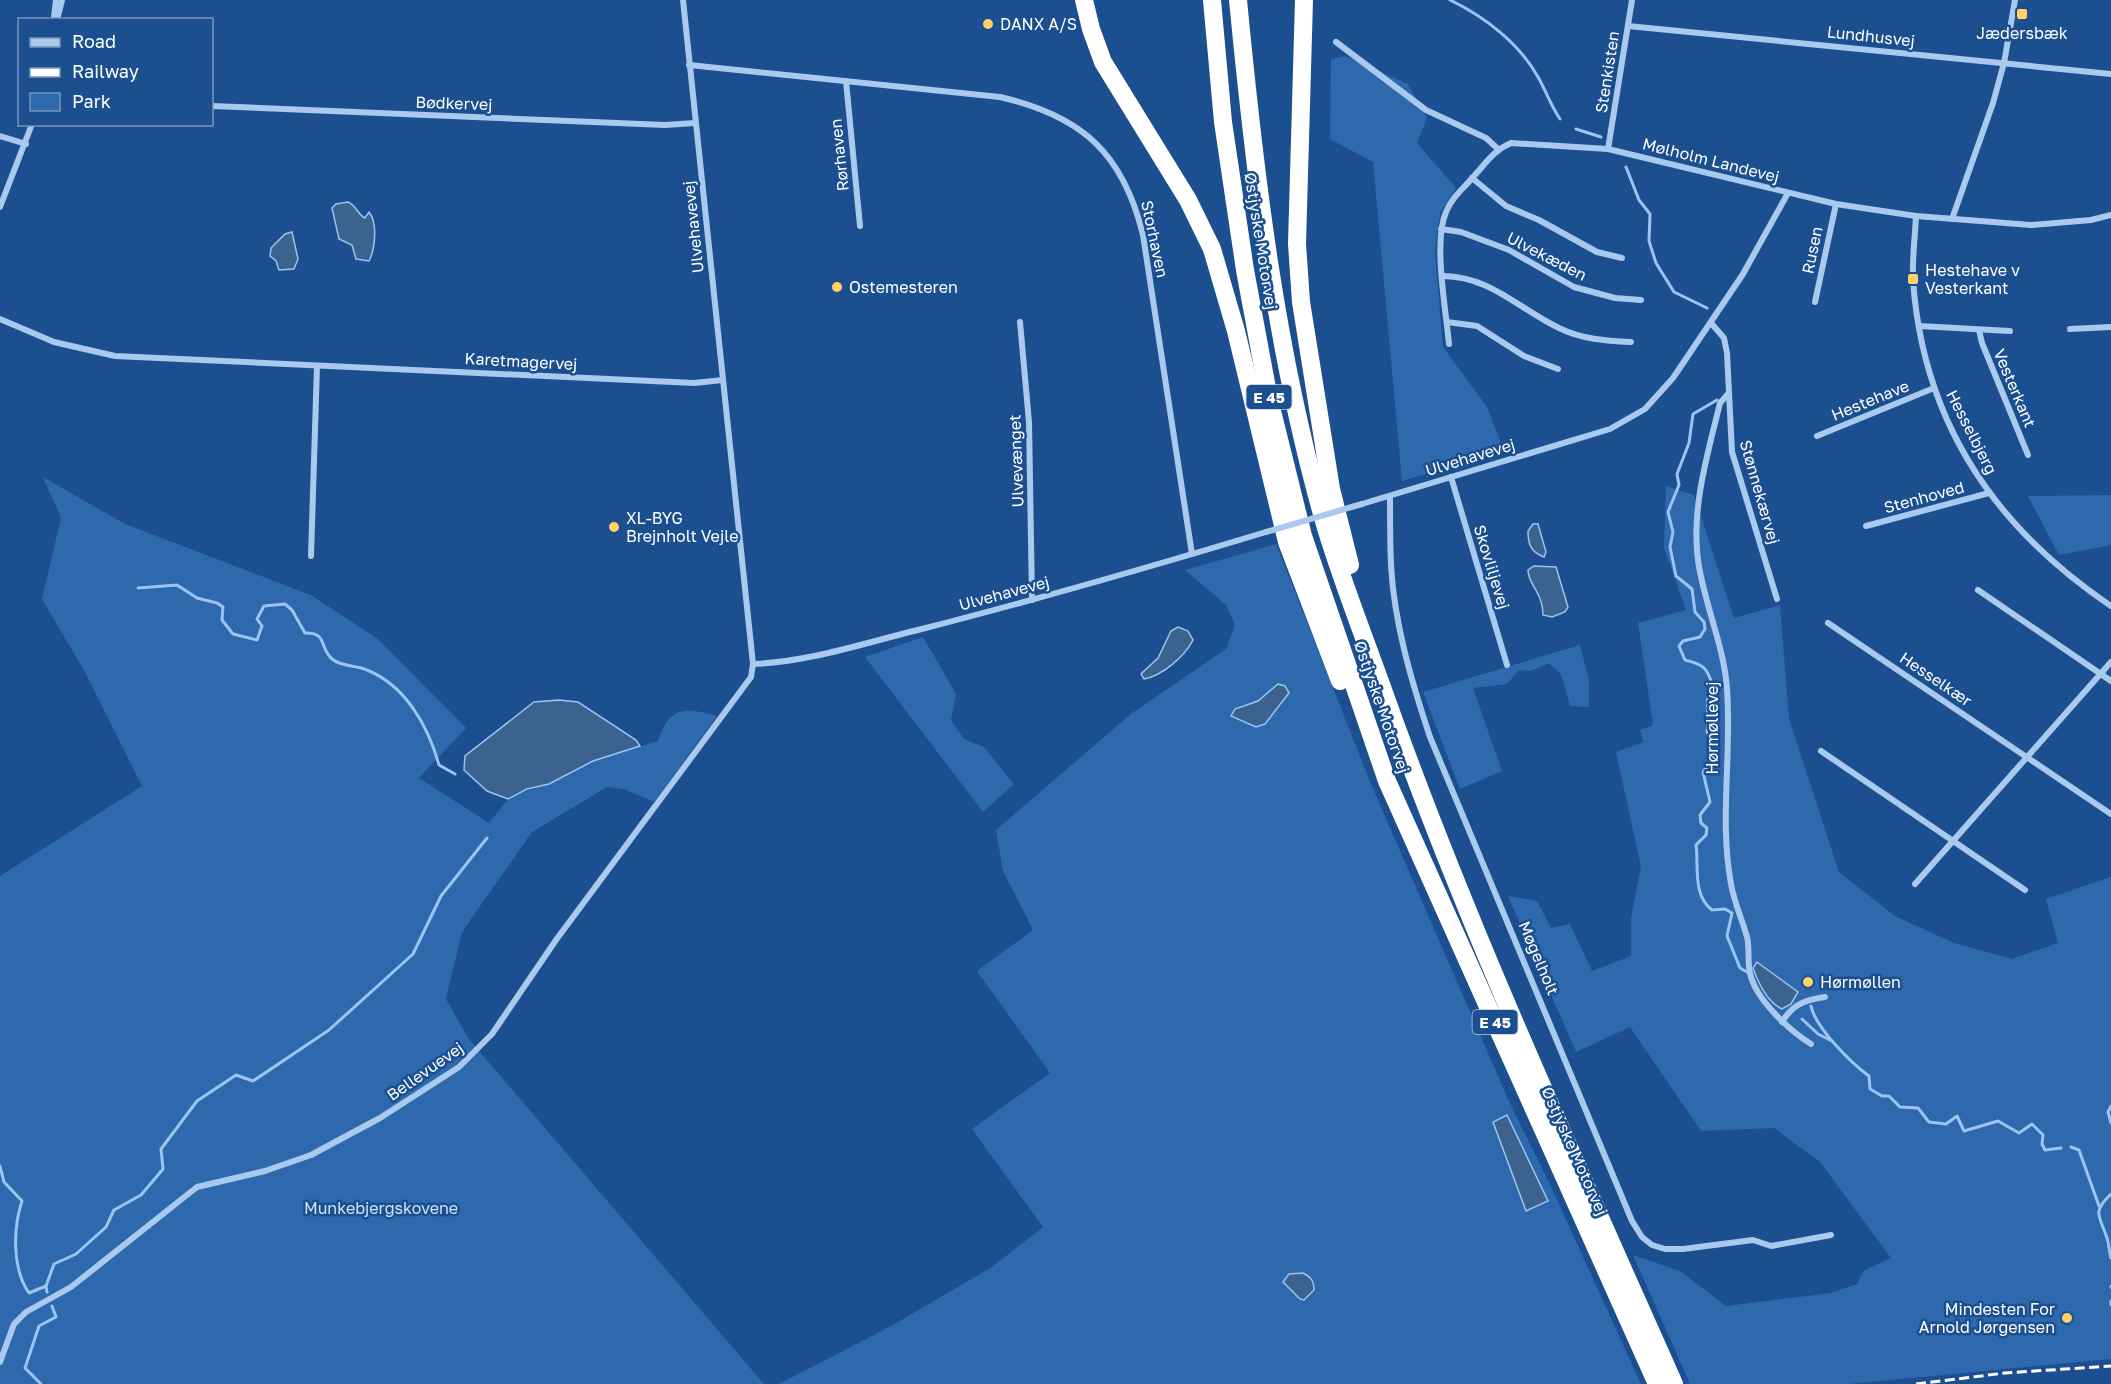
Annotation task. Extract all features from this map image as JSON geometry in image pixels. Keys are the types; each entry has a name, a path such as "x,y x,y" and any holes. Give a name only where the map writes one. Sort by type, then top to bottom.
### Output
{"highway":[{"path":"1084,0 1102,62 1188,200 1212,249 1236,332 1287,542 1374,765 1387,781"},
{"name":"Østjyske Motorvej","path":"1212,0 1223,122 1245,270 1269,399 1303,536 1387,781 1610,1259 1674,1384"},
{"name":"Østjyske Motorvej","path":"1238,0 1250,126 1269,267 1298,412 1326,528 1416,782 1610,1259 1657,1384"},
{"path":"1304,0 1297,244 1301,302 1331,489 1367,622 1378,678"}],"street":[{"path":"55,18 56,0"},
{"path":"56,18 62,0"},
{"name":"Ulvehavevej","path":"683,0 753,664 786,663 1032,600 1362,504 1627,422 1658,397 1711,323 1743,274 1788,193"},
{"name":"Stenkisten","path":"1608,149 1632,0"},
{"path":"1952,219 1977,154 2004,63 2015,0"},
{"name":"Lundhusvej","path":"1628,26 2111,74"},
{"path":"1336,42 1426,110 1486,138 1498,148 1456,194 1446,212 1441,229 1449,344"},
{"name":"Storhaven","path":"689,64 1000,97 1037,105 1081,130 1100,147 1120,172 1135,201 1143,235 1192,554"},
{"name":"Rørhaven","path":"846,81 860,226"},
{"name":"Bødkervej","path":"213,106 665,125 695,123"},
{"path":"0,207 31,126"},
{"path":"0,136 26,144"},
{"name":"Mølholm Landevej","path":"1498,148 1511,143 1608,149 1836,204 1916,216 2031,225 2091,220 2111,215"},
{"name":"Ulvekæden","path":"1472,178 1506,206 1539,220 1597,252 1622,258"},
{"name":"Rusen","path":"1815,302 1836,204"},
{"name":"Hesselbjerg","path":"1916,216 1913,279 1920,326 1934,388 1965,456 1989,493 2040,552 2071,579 2111,606"},
{"name":"Ulvekæden","path":"1441,229 1461,232 1509,250 1574,288 1616,298 1641,300"},
{"path":"1443,276 1474,279 1562,329 1606,341 1631,342"},
{"name":"Karetmagervej","path":"0,319 54,342 115,356 694,383 723,381"},
{"name":"Ulvevænget","path":"1020,322 1029,422 1032,600"},
{"path":"1447,322 1477,326 1524,356 1558,369"},
{"name":"Stønnekærvej","path":"1711,323 1724,338 1727,353 1732,452 1777,599"},
{"name":"Vesterkant","path":"1920,326 2010,331"},
{"path":"2070,329 2111,327"},
{"name":"Vesterkant","path":"1979,330 1982,344 2028,455"},
{"path":"311,556 317,366"},
{"name":"Hestehave","path":"1817,436 1934,388"},
{"name":"Hørmøllevej","path":"1728,394 1720,403 1703,475 1698,514 1698,560 1725,668 1727,692 1725,803 1731,886 1747,939 1750,974 1755,985 1782,1022 1810,1044"},
{"name":"Skovliljevej","path":"1451,477 1507,665"},
{"name":"Stenhoved","path":"1866,526 1989,493"},
{"name":"Møgelholt","path":"1390,495 1391,567 1415,693 1430,737 1632,1221 1642,1237 1652,1245 1665,1249 1683,1249 1753,1240 1771,1246 1831,1235"},
{"path":"1978,590 2111,681"},
{"name":"Hesselkær","path":"1828,623 2111,814"},
{"path":"1915,884 2102,675 2111,662"},
{"name":"Bellevuevej","path":"0,1362 14,1324 26,1312 71,1287 197,1186 264,1171 311,1155 380,1118 468,1059 492,1034 556,940 751,677 753,664"},
{"path":"1821,751 2025,890"},
{"path":"1782,1022 1789,1011 1803,1001 1825,997"}],"green space":[{"path":"1345,56 1408,84 1427,118 1417,143 1456,188 1440,213 1435,252 1443,347 1487,407 1504,451 1402,481 1373,162 1330,139 1331,59"},
{"name":"Munkebjergskovene","path":"43,477 125,524 311,595 378,639 466,728 419,778 489,823 508,799 517,794 549,784 593,761 658,741 667,721 673,715 696,711 717,716 654,802 624,789 607,787 532,832 462,932 446,999 468,1038 764,1384 0,1384 0,876 142,786 85,672 42,599 61,518"},
{"path":"1666,486 1694,495 1734,618 1780,605 1789,719 1839,872 1895,916 1954,943 2012,959 2058,943 2046,899 2111,877 2111,1359 1849,1384 1690,1384 1633,1255 1680,1271 1726,1306 1831,1293 1857,1284 1863,1271 1891,1258 1820,1162 1774,1128 1701,1131 1630,1027 1576,1052 1508,896 1537,901 1551,928 1570,924 1592,971 1631,956 1631,918 1641,867 1616,752 1643,742 1640,730 1653,725 1638,623 1686,610 1664,548"},
{"path":"2111,495 2111,545 2059,555 2028,496"},
{"path":"1276,544 1371,784 1508,1099 1554,1193 1641,1384 779,1384 893,1325 992,1267 1043,1227 972,1129 1050,1073 977,971 1033,930 1003,871 996,830 1132,713 1226,649 1235,625 1226,605 1185,570"},
{"path":"923,637 956,694 951,720 964,739 984,747 1014,784 983,812 865,657"},
{"path":"1580,645 1589,680 1589,707 1570,706 1561,674 1549,663 1531,671 1519,670 1507,684 1473,688 1502,771 1460,789 1423,692"}],"shaded area":[{"path":"348,202 363,217 365,218 369,212 372,217 375,236 369,261 356,259 352,245 339,239 332,208 336,204"},
{"path":"292,232 298,259 294,269 279,270 276,261 270,256 271,248 285,234"},
{"path":"1533,524 1538,524 1546,552 1544,557 1536,553 1530,544 1528,531"},
{"path":"1534,566 1556,567 1568,607 1565,612 1552,617 1543,615 1541,600 1530,580 1528,570"},
{"path":"1178,627 1188,631 1193,640 1179,659 1158,674 1144,679 1141,674 1158,658 1171,631"},
{"path":"1278,684 1285,686 1289,693 1265,724 1256,727 1231,716 1235,709 1258,701"},
{"path":"559,700 578,702 636,740 640,746 593,761 549,784 527,789 508,799 487,791 464,770 465,756 534,702"},
{"path":"1757,962 1798,992 1791,1004 1782,1009 1772,1002 1760,985 1753,968"},
{"path":"1507,1115 1548,1201 1526,1211 1493,1122"},
{"path":"1303,1273 1312,1280 1314,1290 1304,1300 1300,1299 1283,1282 1289,1274"}],"waterway":[{"path":"1450,0 1476,14 1511,42 1538,77 1560,119"},
{"path":"1576,129 1601,137"},
{"path":"1626,167 1639,200 1650,214 1649,241 1656,263 1674,292 1707,308"},
{"path":"1717,400 1693,414 1689,443 1677,474 1679,485 1668,512 1673,532 1670,547 1676,576 1692,589 1695,612 1704,622 1705,629 1700,637 1683,641 1679,646 1685,660 1703,667 1712,684 1708,697 1707,732 1716,748 1713,759 1703,772 1710,802 1700,815 1701,823 1707,828 1706,835 1696,845 1699,888 1701,896 1712,910 1725,909 1732,913 1727,936 1740,968 1747,972"},
{"path":"138,588 177,585 197,598 217,603 223,607 222,620 233,634 257,640 262,626 257,619 264,606 285,604 292,610 305,633 312,633 320,638 332,659 363,668 393,686 414,709 422,722 439,765 455,774"},
{"path":"46,1286 54,1264 76,1254 106,1227 114,1210 141,1195 163,1169 161,1149 197,1101 236,1075 253,1081 329,1030 413,954 441,896 487,838"},
{"path":"1811,1006 1826,1034 1853,1063 1869,1076 1870,1089 1882,1096 1889,1096 1900,1107 1918,1108 1929,1122 1946,1124 1957,1116 1964,1131 1998,1121 2019,1133 2032,1124 2043,1135 2042,1144 2045,1150 2061,1148"},
{"path":"1802,1019 1818,1034 1832,1041"},
{"path":"2111,1106 2108,1112 2111,1123"},
{"path":"2071,1147 2079,1150 2099,1206"},
{"path":"0,1166 4,1182 22,1201 17,1223 16,1248 23,1283 29,1293 46,1286 47,1292"},
{"path":"2111,1194 2099,1210 2111,1258"},
{"path":"41,1384 25,1368 39,1326 56,1317 52,1306"}],"railway":[{"path":"1916,1384 2005,1373 2111,1366"}],"place":[{"name":"Jædersbæk","path":"2022,14"},
{"name":"DANX A/S","path":"988,24"},
{"name":"Hestehave v Vesterkant","path":"1913,279"},
{"name":"Ostemesteren","path":"837,287"},
{"name":"XL-BYG Brejnholt Vejle","path":"614,527"},
{"name":"Hørmøllen","path":"1808,982"},
{"name":"Mindesten For Arnold Jørgensen","path":"2067,1318"}]}
